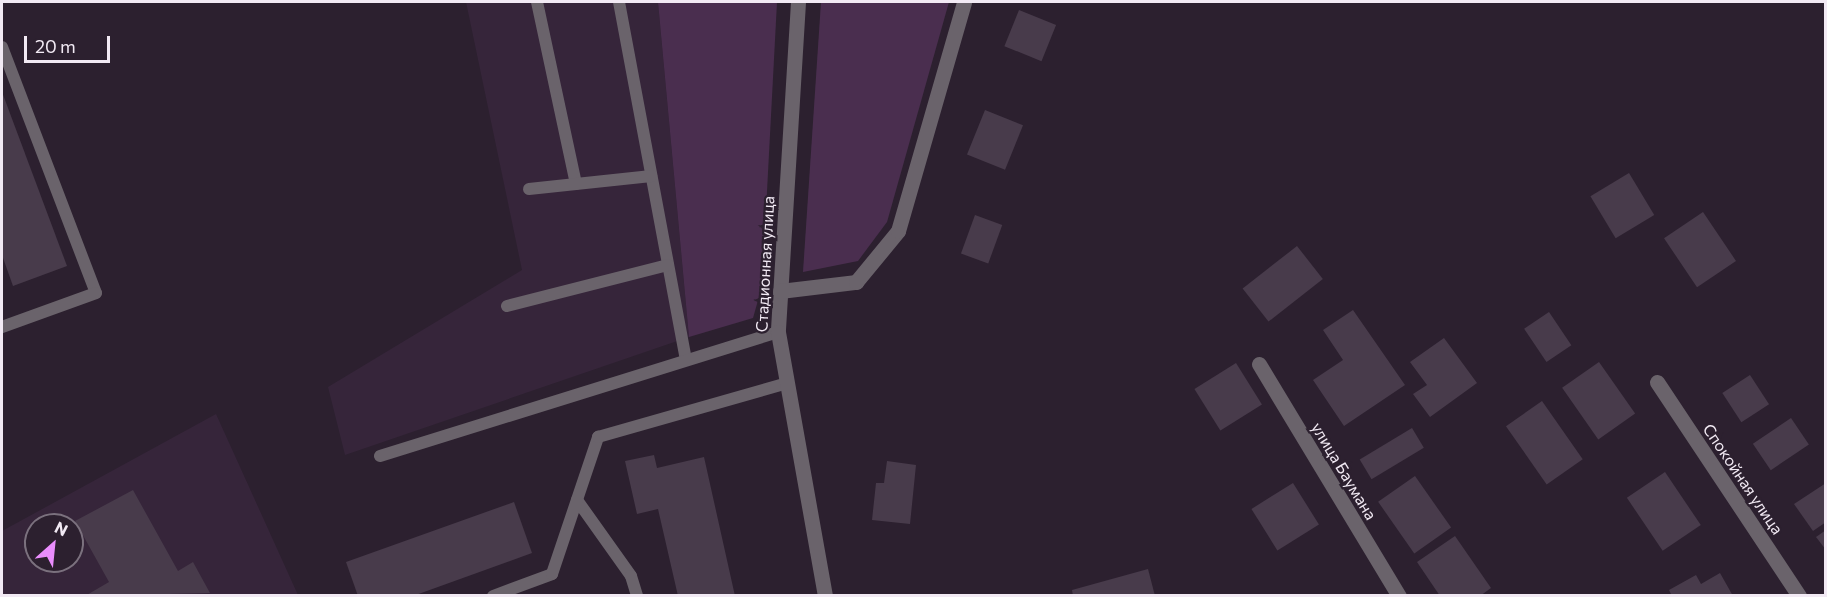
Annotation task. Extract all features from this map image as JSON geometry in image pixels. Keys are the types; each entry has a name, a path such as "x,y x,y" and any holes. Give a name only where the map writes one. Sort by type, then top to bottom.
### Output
{"street":[{"name":"Стадионная улица","path":"798,2 778,332 825,596"},
{"path":"780,291 856,282 898,231 964,2"},
{"name":"улица Баумана","path":"1259,364 1399,596"},
{"name":"Спокойная улица","path":"1657,382 1799,596"}],"lane":[{"path":"537,2 576,184"},
{"path":"619,2 686,360"},
{"path":"2,47 96,293 2,327"},
{"path":"529,189 651,176"},
{"path":"507,306 668,265"},
{"path":"380,456 778,332"},
{"path":"493,596 552,574 598,437 787,383"},
{"path":"577,500 631,576 637,596"}],"shaded area":[{"path":"466,2 658,2 689,337 345,455 328,387 522,270"},
{"path":"658,2 777,2 762,286 753,318 689,337"},
{"path":"821,2 949,2 887,222 858,261 803,272"},
{"path":"216,414 298,595 2,596 2,531 24,519 24,573 84,573 84,513 35,513"}],"building":[{"path":"1019,10 1056,25 1041,61 1004,46"},
{"path":"2,92 67,266 13,286 2,255"},
{"path":"985,110 1023,125 1005,170 967,155"},
{"path":"1629,173 1654,215 1616,238 1590,196"},
{"path":"1703,212 1736,261 1697,287 1664,238"},
{"path":"975,215 1002,225 988,263 961,254"},
{"path":"1297,246 1323,279 1268,322 1243,288"},
{"path":"1353,310 1405,385 1344,426 1313,380 1343,360 1323,330"},
{"path":"1549,312 1571,345 1546,362 1524,329"},
{"path":"1444,338 1477,383 1430,417 1413,394 1427,385 1410,362"},
{"path":"1599,362 1635,414 1598,439 1562,388"},
{"path":"1236,363 1262,405 1220,431 1194,389"},
{"path":"1750,375 1769,404 1741,422 1722,393"},
{"path":"1542,401 1583,459 1547,484 1506,426"},
{"path":"1791,418 1809,445 1771,470 1753,444"},
{"path":"1412,428 1424,448 1372,479 1360,459"},
{"path":"654,455 657,468 704,457 735,596 678,596 658,509 637,514 625,461"},
{"path":"887,461 916,465 910,524 872,520 876,483 884,483"},
{"path":"1665,472 1701,525 1663,551 1627,498"},
{"path":"1415,476 1451,528 1414,553 1378,502"},
{"path":"1293,483 1319,525 1277,551 1251,509"},
{"path":"1826,483 1826,522 1813,531 1794,504"},
{"path":"133,490 178,571 193,562 210,593 85,596 109,582 84,537 84,516"},
{"path":"514,502 532,553 413,596 358,596 346,562"},
{"path":"1826,530 1826,550 1816,537"},
{"path":"1455,536 1491,588 1480,596 1440,596 1417,562"},
{"path":"1148,569 1155,596 1073,596 1072,590"},
{"path":"1720,573 1733,596 1672,596 1669,590 1696,575 1701,584"}]}
